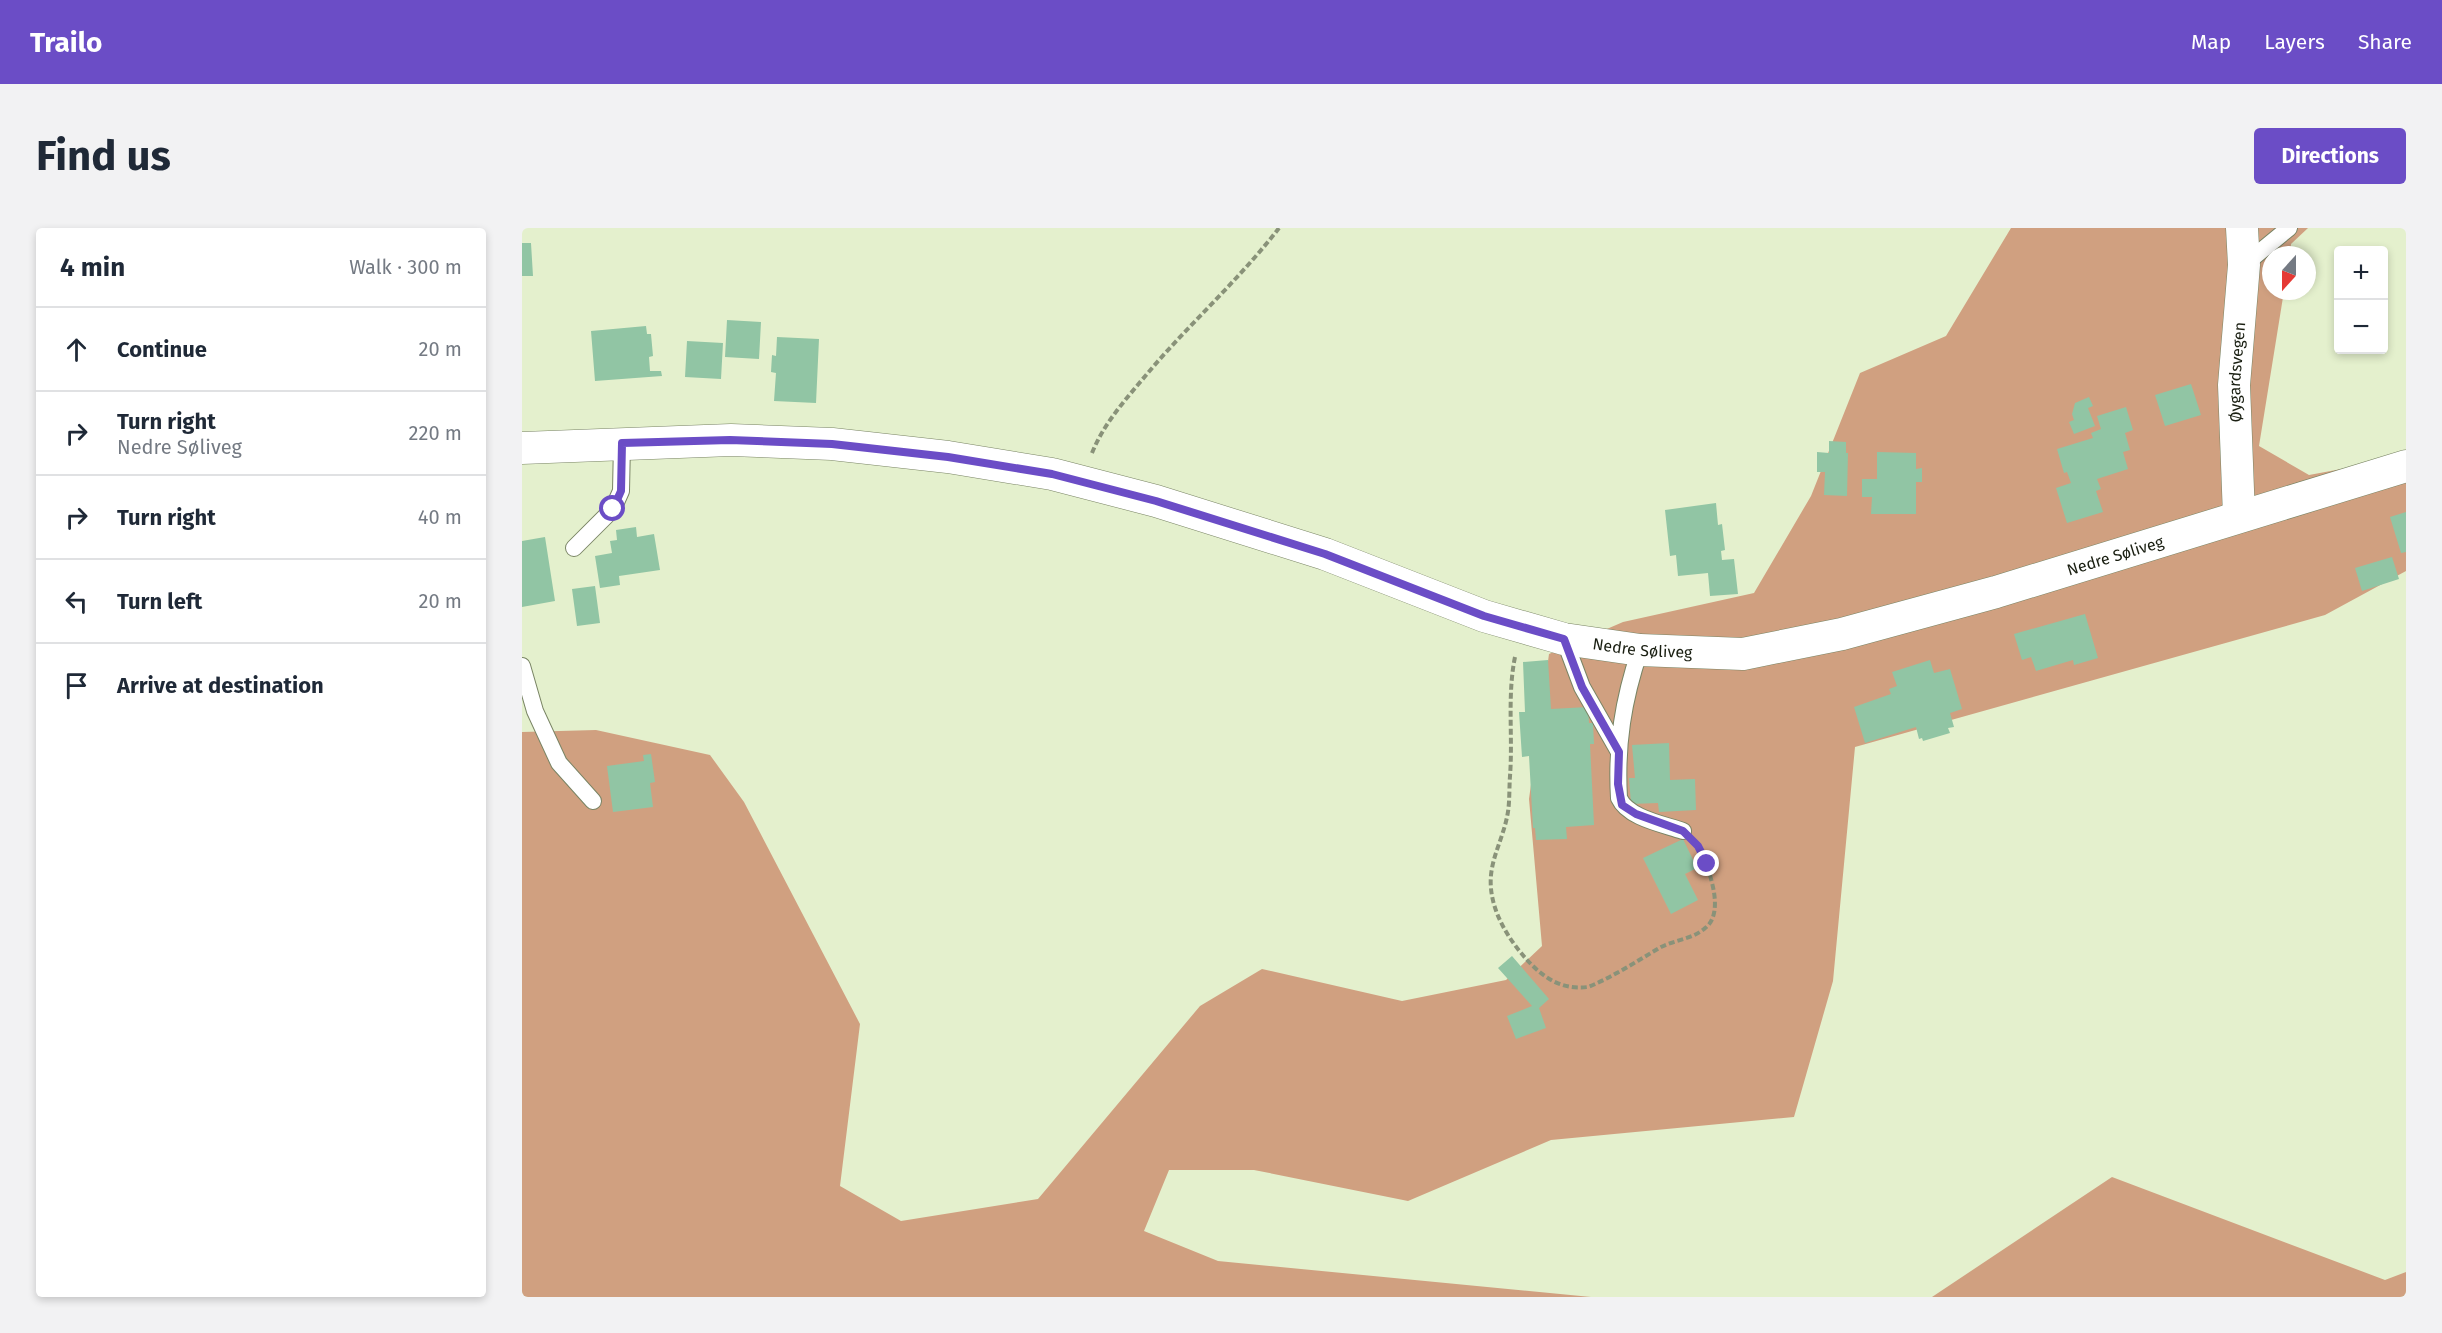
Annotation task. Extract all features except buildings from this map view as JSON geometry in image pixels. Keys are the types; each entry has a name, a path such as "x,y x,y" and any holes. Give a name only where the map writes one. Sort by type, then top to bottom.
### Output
{"street":[{"name":"Øygardsvegen","path":"2239,516 2234,385 2244,265 2242,228"},
{"name":"Nedre Søliveg","path":"522,448 730,440 832,444 948,457 1052,474 1156,501 1325,554 1484,616 1564,639 1640,650 1743,654 1842,634 1996,592 2406,466"}],"lane":[{"path":"2244,265 2289,228"},
{"path":"574,548 613,509 621,491 622,443"},
{"path":"1564,639 1582,687 1619,752"},
{"path":"1640,650 1624,703 1618,784 1622,805 1636,814 1683,831"},
{"path":"522,666 535,711 559,763 593,801"}],"path":[{"path":"1080,482 1098,439 1123,402 1177,339 1256,258 1279,228"},
{"path":"1522,627 1511,691 1511,766 1507,816 1491,876 1493,902 1506,933 1515,947 1548,980 1567,987 1581,988 1595,984 1666,945 1706,928 1714,913 1712,882 1698,846 1683,831"}],"shaded area":[{"path":"2011,228 2308,228 2291,246 2262,246 2262,300 2283,300 2259,446 2309,475 2406,457 2406,571 2325,615 1855,747 1833,981 1794,1117 1551,1140 1408,1201 1254,1170 1169,1170 1144,1231 1218,1261 1591,1297 522,1297 522,732 596,730 710,755 744,802 860,1024 840,1186 901,1221 1038,1199 1200,1006 1262,969 1402,1001 1506,980 1542,946 1529,799 1549,654 1623,622 1754,593 1811,496 1860,373 1946,336"},
{"path":"2112,1177 2385,1280 2406,1272 2406,1297 1932,1297"}],"route":[{"path":"613,509 621,491 622,443 730,440 832,444 948,457 1052,474 1156,501 1325,554 1484,616 1564,639 1582,687 1619,752 1618,784 1622,805 1636,814 1691,836 1707,864"}]}
